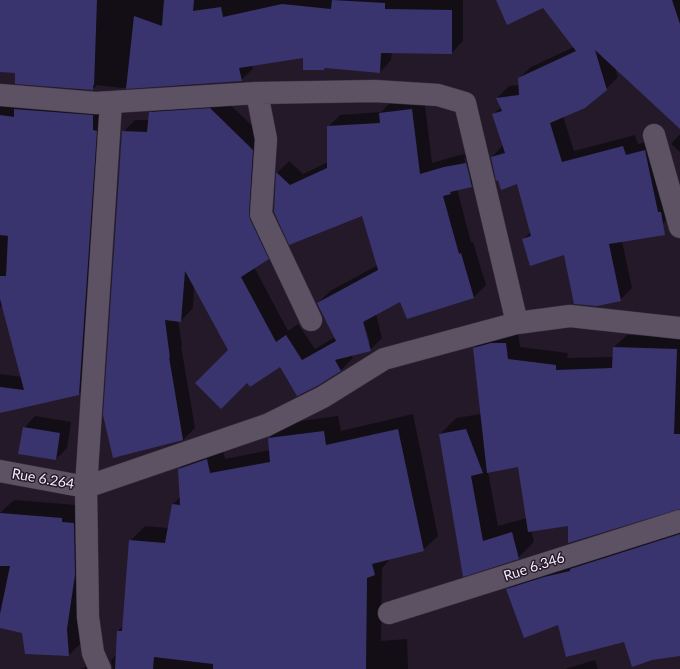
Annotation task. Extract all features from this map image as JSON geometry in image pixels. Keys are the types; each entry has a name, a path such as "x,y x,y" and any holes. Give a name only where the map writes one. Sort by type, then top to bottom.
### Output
{"street":[{"path":"0,95 112,102 256,93 374,91 438,95 465,103 517,323"},
{"path":"256,93 266,139 261,214 311,320"},
{"path":"100,669 93,653 88,617 86,487 112,102"},
{"path":"654,135 680,227"},
{"path":"86,487 267,425 323,398 384,359 517,323 570,316 680,328"},
{"name":"Rue 6.264","path":"0,472 86,487"},
{"name":"Rue 6.346","path":"389,613 680,521"}],"building":[{"path":"0,0 97,0 93,90 15,84 15,73 0,72"},
{"path":"164,0 194,0 193,11 221,7 223,17 282,4 331,9 332,0 385,3 385,9 452,10 452,54 381,53 380,73 325,68 324,70 303,70 303,58 239,68 242,81 126,89 134,16 162,26"},
{"path":"496,0 672,0 680,24 680,129 595,50 607,90 585,108 550,123 562,162 623,146 626,155 645,150 658,212 661,212 665,235 609,244 621,301 597,306 574,304 564,255 530,266 522,239 531,236 517,184 501,190 498,180 496,181 491,157 505,153 492,114 502,111 496,98 519,95 518,78 576,51 543,8 507,25"},
{"path":"210,108 253,150 249,214 269,259 241,277 276,342 286,335 302,360 336,341 317,303 378,270 362,216 289,245 274,212 276,172 290,185 327,168 327,126 380,123 379,113 412,109 420,174 444,167 466,163 472,187 450,192 451,194 443,196 459,254 461,253 474,298 407,319 400,302 363,322 371,351 335,360 341,371 317,386 297,396 280,367 250,387 247,383 221,409 195,383 228,350 185,271 181,322 165,320 170,358 169,357 183,440 113,458 103,415 122,131 147,132 149,112"},
{"path":"14,109 93,115 93,130 97,131 79,395 0,413 0,387 24,390 0,299 0,276 6,276 8,236 0,235 0,115 14,117"},
{"path":"491,343 506,343 508,359 556,365 556,370 612,368 613,347 677,349 674,434 680,434 680,509 568,543 568,526 528,532 518,467 487,473 473,348"},
{"path":"23,427 60,433 56,460 18,454"},
{"path":"398,429 424,551 372,564 375,575 367,578 366,669 213,669 213,664 154,657 153,669 115,669 117,631 122,631 129,540 165,543 172,504 180,505 178,469 207,459 210,473 270,462 268,438 324,431 326,445"},
{"path":"466,429 483,473 471,476 483,541 512,532 519,559 463,577 439,434"},
{"path":"0,513 62,518 62,522 74,523 75,575 67,629 69,656 25,654 22,633 0,628 0,614 10,566 0,566"},
{"path":"680,534 680,656 652,660 632,667 624,642 566,657 558,625 524,638 506,589 544,577 570,571 570,569"}]}
